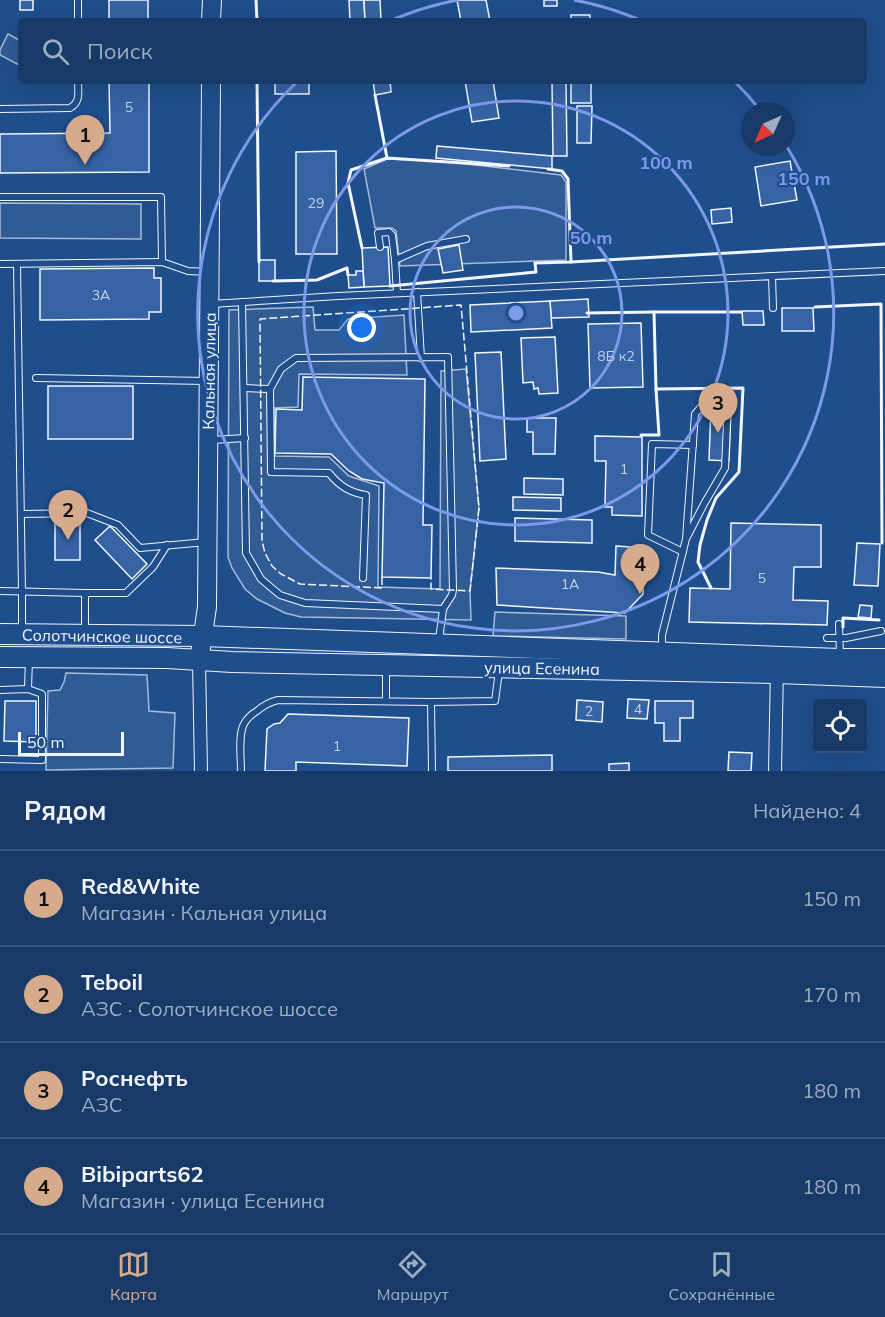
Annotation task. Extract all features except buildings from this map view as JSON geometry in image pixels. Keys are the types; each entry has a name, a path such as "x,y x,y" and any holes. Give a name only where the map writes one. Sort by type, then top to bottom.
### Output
{"main road":[{"name":"Солотчинское шоссе","path":"0,634 203,636"},
{"name":"улица Есенина","path":"203,636 662,652 885,677"},
{"name":"Солотчинское шоссе","path":"0,657 167,658 199,661"},
{"name":"улица Есенина","path":"199,661 499,667 777,665 885,659"}],"street":[{"path":"211,18 212,0"},
{"name":"Кальная улица","path":"199,661 207,607 211,84"},
{"path":"199,661 201,771"},
{"path":"775,771 777,665"}],"lane":[{"path":"78,0 78,18"},
{"path":"0,109 70,108 76,106 78,101 78,84"},
{"path":"0,197 161,197 162,262"},
{"path":"380,247 378,233 388,232 392,235 397,293"},
{"path":"394,260 428,246 466,239"},
{"path":"0,264 162,262 188,271 209,272"},
{"path":"17,264 22,635"},
{"path":"210,304 383,290 397,293 885,271"},
{"path":"772,276 773,308"},
{"path":"417,292 421,358"},
{"path":"242,302 246,553 261,579 280,595 305,603 443,609"},
{"path":"363,579 366,495 344,489 329,473 271,472 270,389 281,369 296,358 448,357 453,590 443,609 439,644"},
{"path":"36,378 208,381"},
{"path":"244,388 270,389"},
{"path":"662,652 662,635 687,539 725,468 728,400 711,399 695,414 687,539"},
{"path":"208,440 245,438"},
{"path":"683,552 648,535 652,444 693,445"},
{"path":"21,514 87,513 118,525 140,548 207,542"},
{"path":"0,591 126,593 153,567 167,544"},
{"path":"85,635 86,593"},
{"path":"839,624 840,660"},
{"path":"827,638 881,632"},
{"path":"28,689 29,658"},
{"path":"386,665 386,701"},
{"path":"242,771 243,725 249,717 270,701 495,702 499,667"},
{"path":"0,690 28,689 42,694 42,760 0,759"},
{"path":"431,702 432,771"}],"shaded area":[{"path":"8,34 18,39 18,64 0,55"},
{"path":"387,159 441,161 561,175 566,182 566,260 400,266 396,231 392,228 375,228 364,169"},
{"path":"0,203 141,204 141,239 0,238"},
{"path":"313,307 315,330 339,330 348,319 404,315 407,375 299,374 298,407 274,408 275,456 329,457 349,476 379,486 378,587 440,589 441,371 466,369 479,508 470,591 471,620 301,617 285,613 257,599 245,589 232,568 228,557 229,310"},
{"path":"495,612 626,616 626,639 493,636"},
{"path":"66,673 147,675 149,711 175,713 173,768 46,770 48,691 60,690"}],"fence":[{"path":"382,577 382,588 300,584 281,574 272,566 265,553 262,541 260,319 461,305 479,508 470,591 431,589 431,578"}],"wall":[{"path":"256,0 257,18"},
{"path":"257,84 259,262"},
{"path":"375,95 387,158"},
{"path":"362,248 348,183 351,170 387,158 509,166"},
{"path":"548,169 562,171 568,179 571,262"},
{"path":"390,286 536,272 535,263 885,244"},
{"path":"273,281 317,280 347,268 348,275"},
{"path":"815,307 881,304 882,543"},
{"path":"587,313 654,312"},
{"path":"711,588 698,562 700,545 716,498 739,472 743,388 656,389 654,312 741,312"},
{"path":"641,435 659,435 656,389"},
{"path":"843,627 843,618 879,620"}],"place":[{"name":"Red&White","path":"85,165"},
{"name":"Роснефть","path":"718,433"},
{"name":"Teboil","path":"68,540"},
{"name":"Bibiparts62","path":"640,594"}]}
